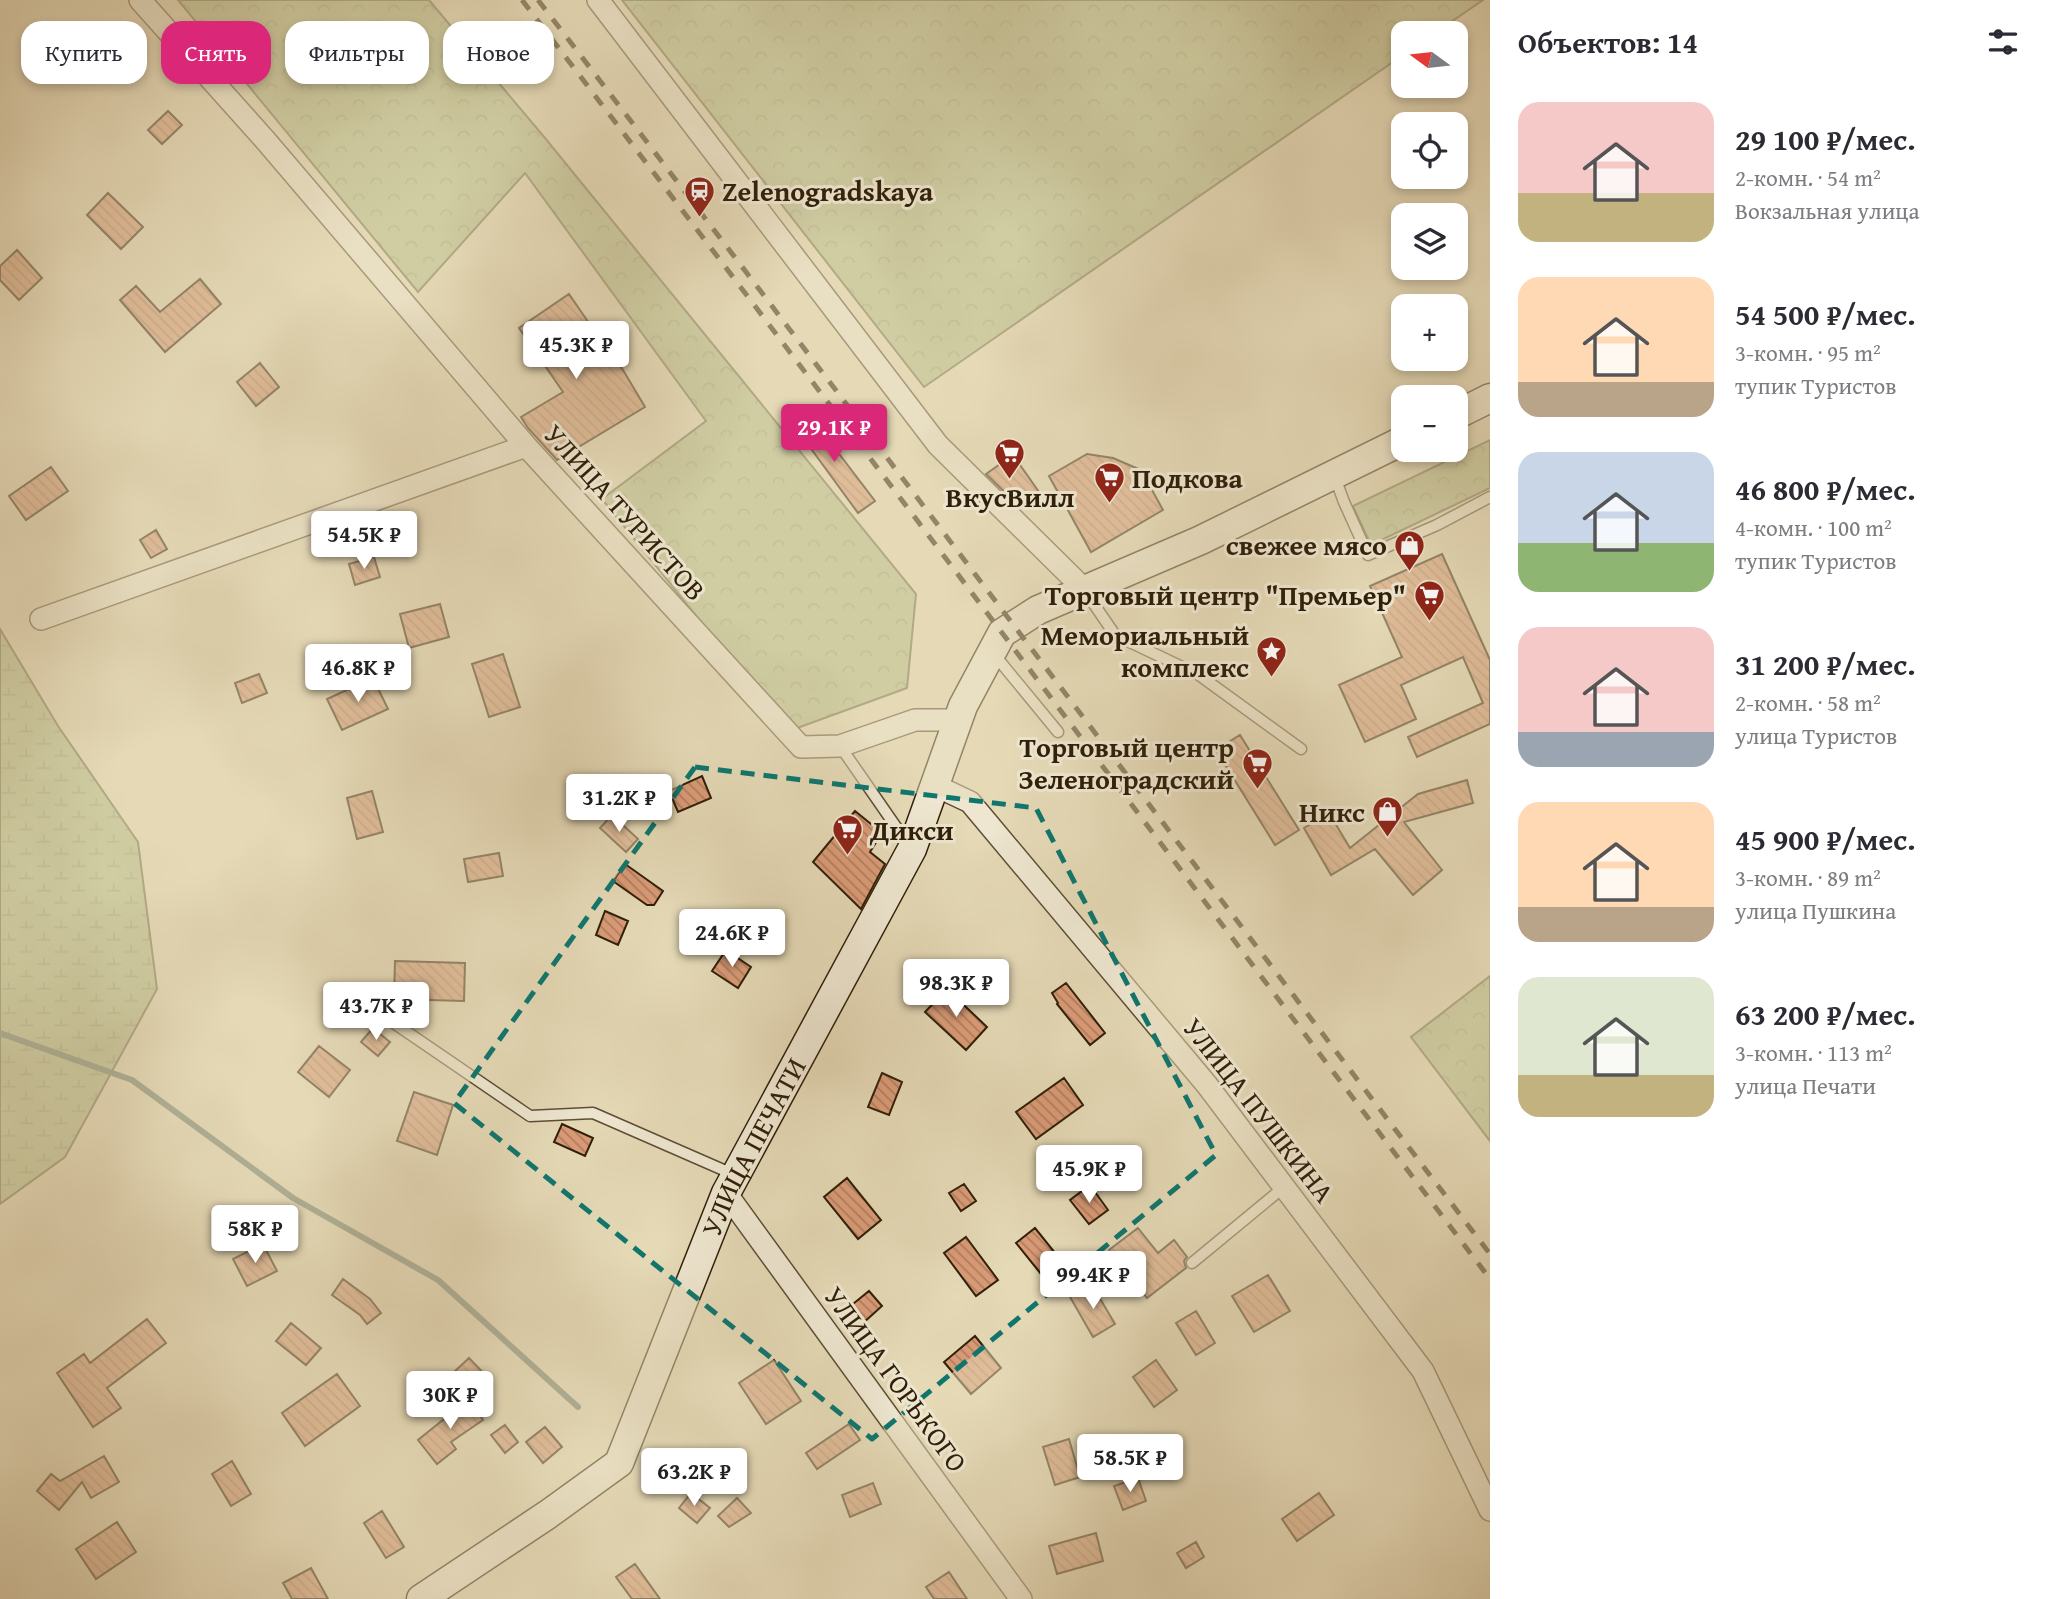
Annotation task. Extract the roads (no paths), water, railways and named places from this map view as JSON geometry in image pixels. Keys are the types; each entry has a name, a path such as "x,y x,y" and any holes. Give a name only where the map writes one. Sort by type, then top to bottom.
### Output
{"street":[{"name":"УЛИЦА ТУРИСТОВ","path":"140,0 266,141 526,446 801,747 840,746 915,720 958,720"},
{"path":"598,0 938,445 1084,589 1200,540 1391,446"},
{"path":"1468,409 1490,398"},
{"path":"41,619 526,446"},
{"name":"УЛИЦА ПЕЧАТИ","path":"421,1599 547,1516 619,1463 731,1184 912,849 958,720 990,651 1002,633 1012,625 1084,589"},
{"name":"УЛИЦА ПУШКИНА","path":"934,785 971,802 1207,1085 1423,1371 1490,1510"},
{"name":"УЛИЦА ГОРЬКОГО","path":"731,1184 1021,1599"}],"lane":[{"path":"1334,474 1368,555 1437,525 1490,497"},
{"path":"1084,589 1115,635 1199,675 1301,750"},
{"path":"990,651 1058,732"},
{"path":"840,746 912,849"},
{"path":"366,1004 530,1116 593,1113 731,1184"},
{"path":"1192,1263 1284,1187"}],"waterway":[{"path":"0,1033 132,1080 293,1198 438,1280 578,1407"}],"railway":[{"path":"522,0 1490,1279"},
{"path":"538,0 1490,1254"}],"place":[{"name":"Zelenogradskaya","path":"699,218"},
{"name":"ВкусВилл","path":"1010,480"},
{"name":"Подкова","path":"1109,505"},
{"name":"свежее мясо","path":"1410,572"},
{"name":"Торговый центр \"Премьер\"","path":"1429,622"},
{"name":"Мемориальный комплекс","path":"1272,678"},
{"name":"Торговый центр Зеленоградский","path":"1257,790"},
{"name":"Никс","path":"1388,839"},
{"name":"Дикси","path":"847,857"}]}
